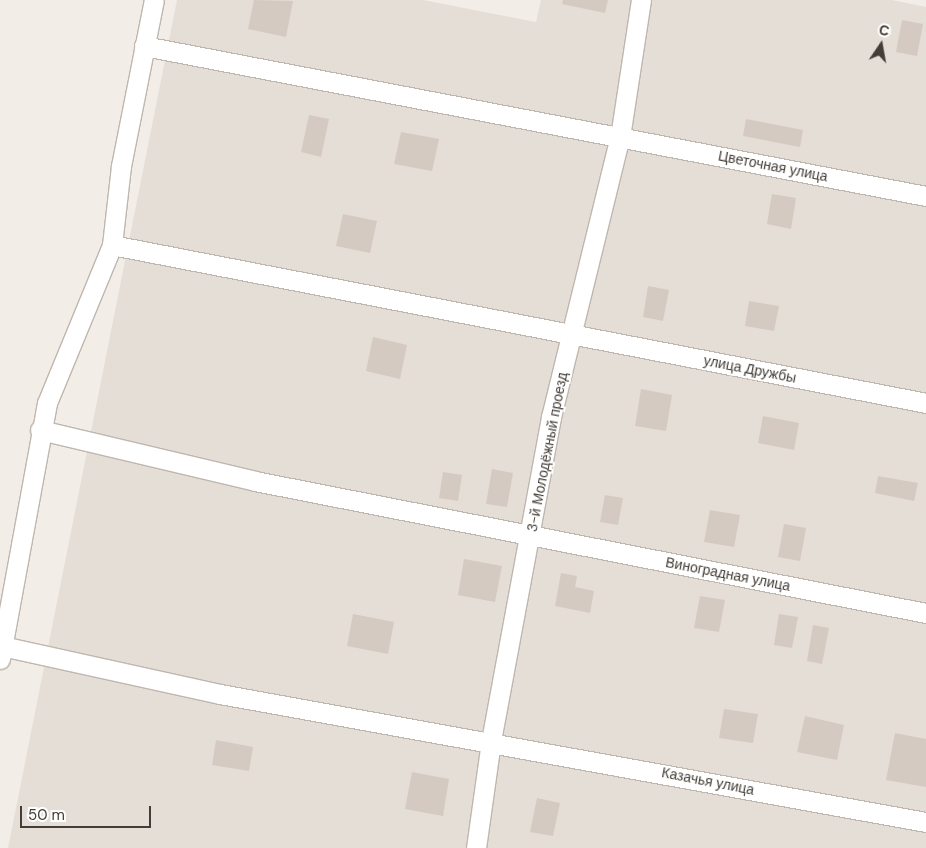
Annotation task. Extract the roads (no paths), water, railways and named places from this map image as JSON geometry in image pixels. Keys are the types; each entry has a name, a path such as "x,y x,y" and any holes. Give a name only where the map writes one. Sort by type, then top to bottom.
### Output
{"street":[{"path":"1,653 40,430 56,378 78,335 112,245 144,46 154,0"},
{"name":"3-й Молодёжный проезд","path":"476,848 491,741 531,534 551,418 575,335 620,137 641,0"},
{"name":"Цветочная улица","path":"144,46 926,196"},
{"name":"улица Дружбы","path":"112,245 926,403"},
{"name":"Виноградная улица","path":"40,430 255,481 926,613"},
{"name":"Казачья улица","path":"1,653 926,822"}]}
